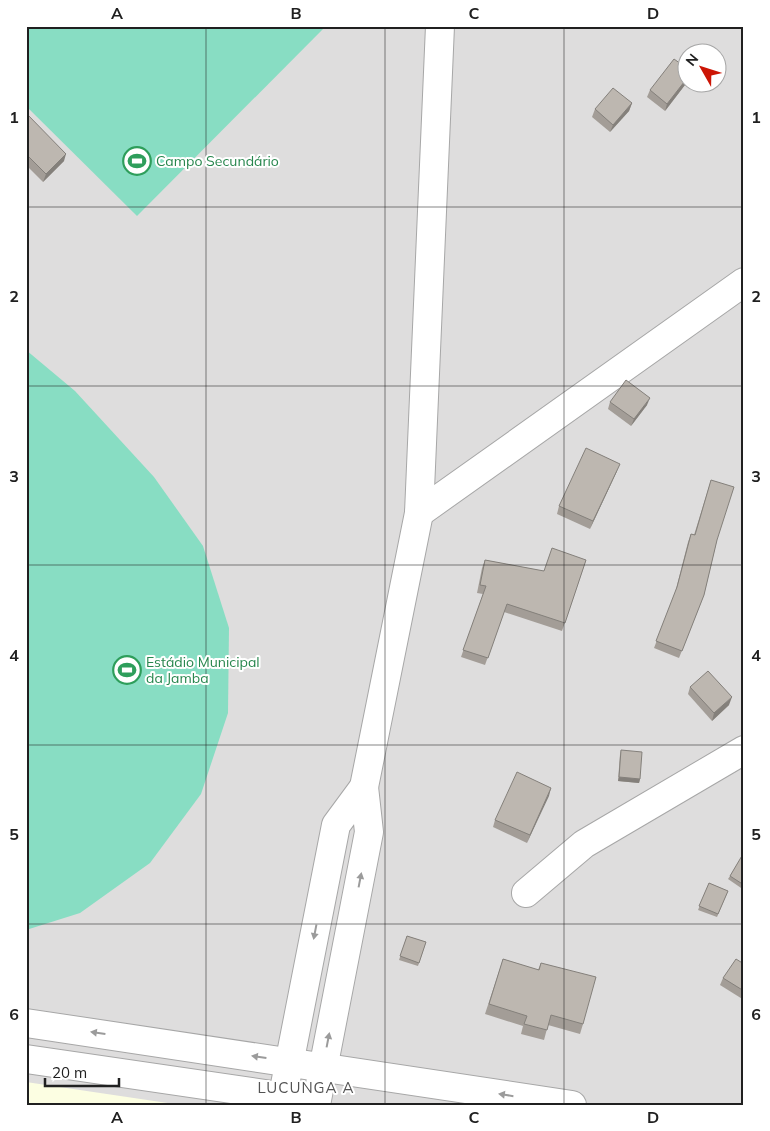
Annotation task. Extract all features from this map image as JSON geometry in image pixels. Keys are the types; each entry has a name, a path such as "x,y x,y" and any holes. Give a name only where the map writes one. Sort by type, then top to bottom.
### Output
{"street":[{"path":"26,1059 282,1101 322,1104 323,1067 369,832 364,787 419,513 440,26"},
{"path":"419,513 744,282"},
{"path":"526,893 584,844 744,750"},
{"path":"282,1101 336,825 364,787"},
{"path":"26,1023 572,1105"}],"shaded area":[{"path":"26,26 744,26 744,1105 26,1105"},
{"path":"26,1082 181,1105 26,1105"}],"green space":[{"name":"Campo Secundário","path":"26,26 326,26 137,216 26,106"},
{"name":"Estádio Municipal da Jamba","path":"26,350 75,391 154,477 203,546 229,628 228,713 201,794 150,863 80,913 26,930"}],"building":[{"path":"674,59 678,62 678,90 667,104 650,90"},
{"path":"613,88 632,103 613,125 595,109"},
{"path":"26,113 66,154 46,174 26,154"},
{"path":"626,380 650,398 634,419 610,402"},
{"path":"586,448 620,464 593,521 559,506"},
{"path":"711,480 734,487 717,540 704,595 682,651 656,641 677,587 691,534 695,535"},
{"path":"552,548 586,560 565,623 507,604 488,658 463,650 486,586 480,585 485,560 544,571"},
{"path":"708,671 732,697 714,713 690,687"},
{"path":"621,750 642,752 640,779 619,777"},
{"path":"517,772 551,788 530,835 495,820"},
{"path":"744,854 744,885 730,876"},
{"path":"709,883 728,891 718,914 699,906"},
{"path":"407,936 426,942 419,963 400,956"},
{"path":"503,959 539,970 541,963 596,977 583,1024 551,1015 547,1030 524,1024 527,1016 489,1004"},
{"path":"736,959 744,964 744,991 723,978"}],"place":[{"name":"Campo Secundário","path":"137,161"},
{"name":"Estádio Municipal da Jamba","path":"127,670"}],"district":[{"name":"LUCUNGA A","path":"306,1087"}]}
